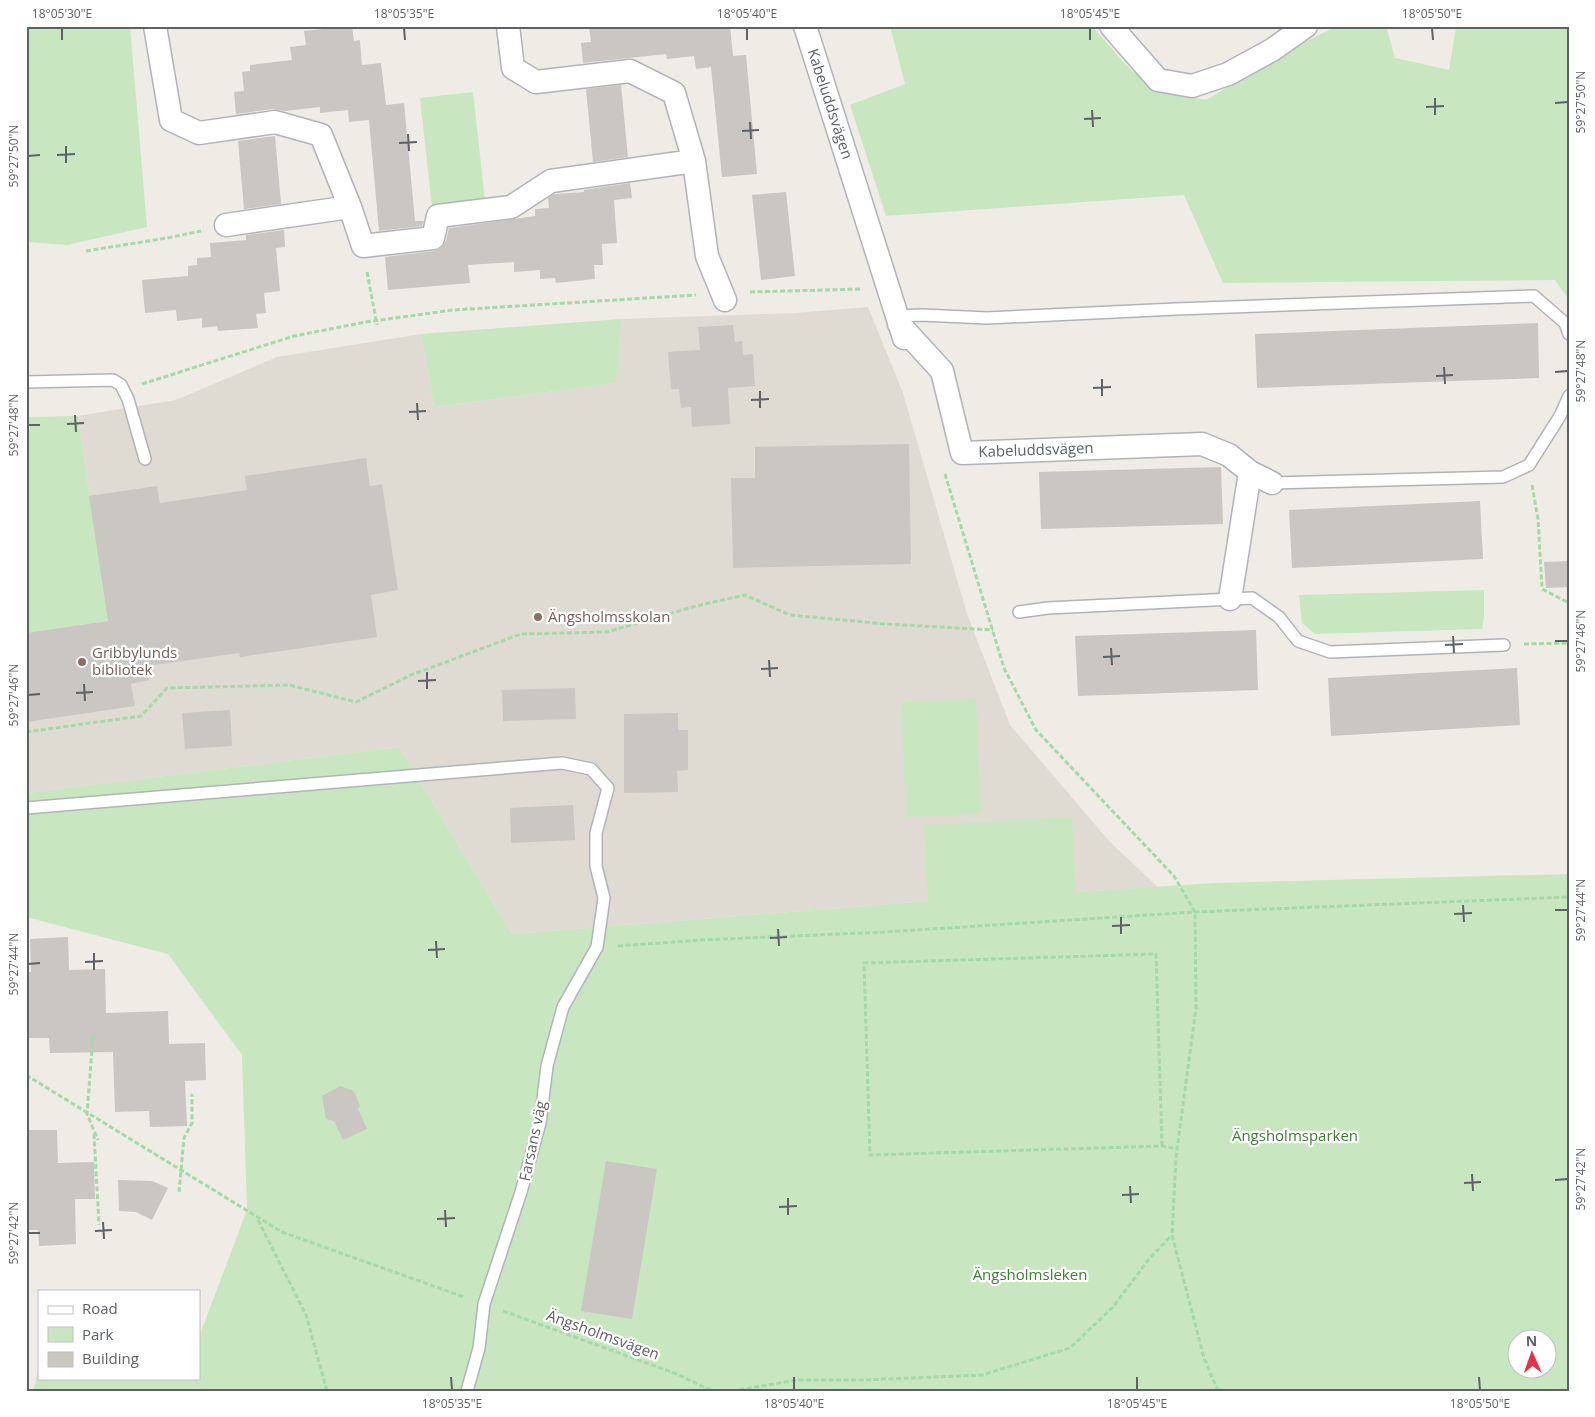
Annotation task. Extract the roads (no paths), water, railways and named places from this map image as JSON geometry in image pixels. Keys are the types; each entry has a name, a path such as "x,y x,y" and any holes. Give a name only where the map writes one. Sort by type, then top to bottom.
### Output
{"street":[{"path":"155,26 171,120 198,133 275,122 321,135 350,207 363,246 433,238 438,216 512,207 551,181 694,161"},
{"path":"508,26 513,68 536,82 630,71 674,92 694,161 707,256 724,296"},
{"name":"Kabeluddsvägen","path":"805,26 907,350"},
{"path":"1111,26 1158,80 1192,86 1228,74 1272,50 1306,26"},
{"path":"226,225 350,207"},
{"name":"Kabeluddsvägen","path":"898,320 942,371 962,453 1202,444 1228,455 1250,472 1272,483"},
{"path":"1230,599 1250,472"}],"lane":[{"path":"898,320 1534,296 1565,323 1569,334"},
{"path":"26,382 113,380 121,385 128,399 145,459"},
{"path":"1272,483 1503,477 1529,464 1560,416 1569,396"},
{"path":"1019,612 1048,608 1252,598 1279,617 1298,641 1330,652 1504,645"},
{"name":"Farsans väg","path":"26,808 562,763 591,769 608,788 596,833 596,866 604,898 597,947 563,1007 547,1066 540,1124 522,1192 484,1304 478,1348 467,1391"}],"place":[{"name":"Ängsholmsskolan","path":"538,617"},
{"name":"Gribbylunds bibliotek","path":"82,662"}],"park label":[{"name":"Ängsholmsparken","path":"1295,1136"},
{"name":"Ängsholmsleken","path":"1030,1275"}]}
